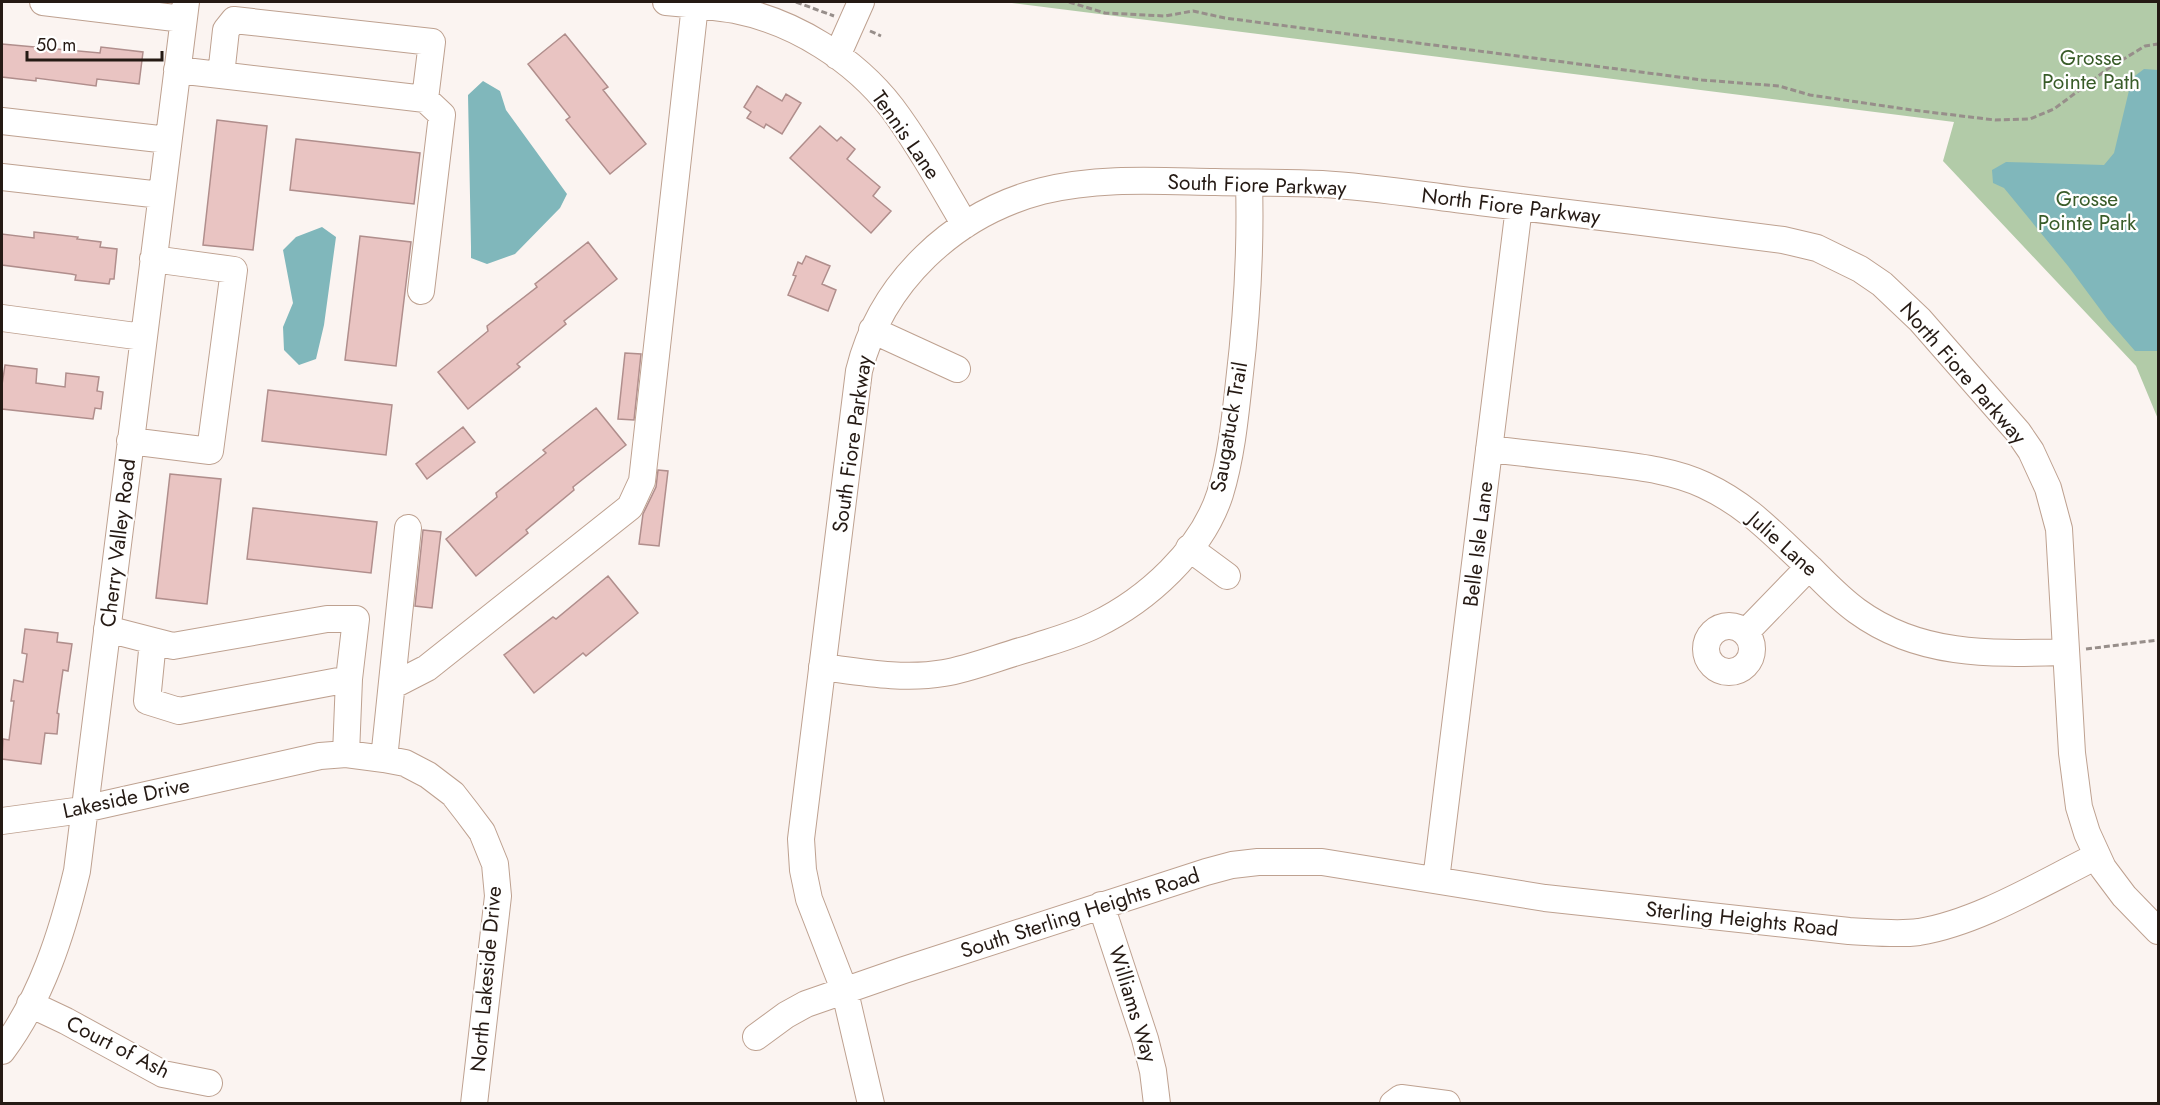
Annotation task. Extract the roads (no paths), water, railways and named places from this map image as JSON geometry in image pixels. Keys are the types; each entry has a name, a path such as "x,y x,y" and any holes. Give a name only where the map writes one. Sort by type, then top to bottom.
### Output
{"street":[{"path":"43,2 184,10"},
{"name":"Tennis Lane","path":"666,2 734,10 754,16 815,41 837,56 871,85 891,108 965,225"},
{"path":"837,56 861,2"},
{"path":"392,686 427,668 630,507 642,481 696,5"},
{"name":"Cherry Valley Road","path":"2,1051 30,1004 51,957 68,908 77,871 184,10"},
{"path":"221,75 226,30 234,20 432,42 434,107 421,291"},
{"path":"177,70 434,107"},
{"path":"2,121 168,140"},
{"path":"2,177 161,195"},
{"name":"South Fiore Parkway","path":"844,992 809,899 803,870 801,839 859,371 872,330 892,295 915,266 938,244 965,225 997,209 1041,192 1083,183 1123,181 1323,184 1401,192"},
{"name":"Saugatuck Trail","path":"822,667 892,675 944,673 1094,626 1124,609 1158,584 1189,548 1206,523 1219,496 1225,476 1234,425 1247,315 1251,235 1249,183"},
{"name":"North Fiore Parkway","path":"1401,192 1783,240 1817,248 1860,269 1882,284 1920,320 2018,432 2031,451 2048,488 2059,529 2072,753 2079,807 2097,856 2124,896 2158,930"},
{"name":"Belle Isle Lane","path":"1436,880 1519,207"},
{"path":"130,441 210,451 234,270 153,259"},
{"path":"2,318 143,336"},
{"path":"872,330 957,369"},
{"name":"Julie Lane","path":"1489,449 1629,465 1664,472 1702,484 1732,500 1764,523 1857,611 1897,633 1922,643 1959,651 1990,654 2066,652"},
{"path":"384,759 408,528"},
{"path":"1189,548 1227,576"},
{"path":"1745,633 1809,567"},
{"path":"107,629 173,646 327,619 356,619 349,679 346,754"},
{"path":"153,641 147,701 179,711 349,679"},
{"name":"North Lakeside Drive","path":"250,771 320,756 346,754 405,763 428,775 453,794 478,826 495,864 498,896 474,1104"},
{"name":"Lakeside Drive","path":"2,821 75,812 250,771"},
{"name":"Sterling Heights Road","path":"1373,871 1545,898 1895,933 1918,932 1948,925 1982,913 2097,856"},
{"name":"South Sterling Heights Road","path":"756,1037 786,1015 806,1004 1101,905 1232,865 1258,862 1322,862 1373,871"},
{"name":"Williams Way","path":"1101,905 1145,1040 1153,1071 1157,1104"},
{"path":"844,992 871,1104"},
{"name":"Court of Ash","path":"30,1004 163,1074 209,1083"},
{"path":"1393,1104 1401,1098 1447,1104"}],"water":[{"name":"Grosse Pointe Park","path":"2144,69 2158,70 2158,351 2135,351 2004,188 1993,183 1992,170 2006,162 2104,165 2114,153 2132,78"},
{"path":"483,81 500,91 506,110 567,194 560,208 515,254 487,264 471,258 468,95"},
{"path":"322,227 336,237 324,325 316,359 299,365 284,350 283,327 293,303 283,250 296,237"}],"park label":[{"name":"Grosse Pointe Path","path":"2091,70"}]}
